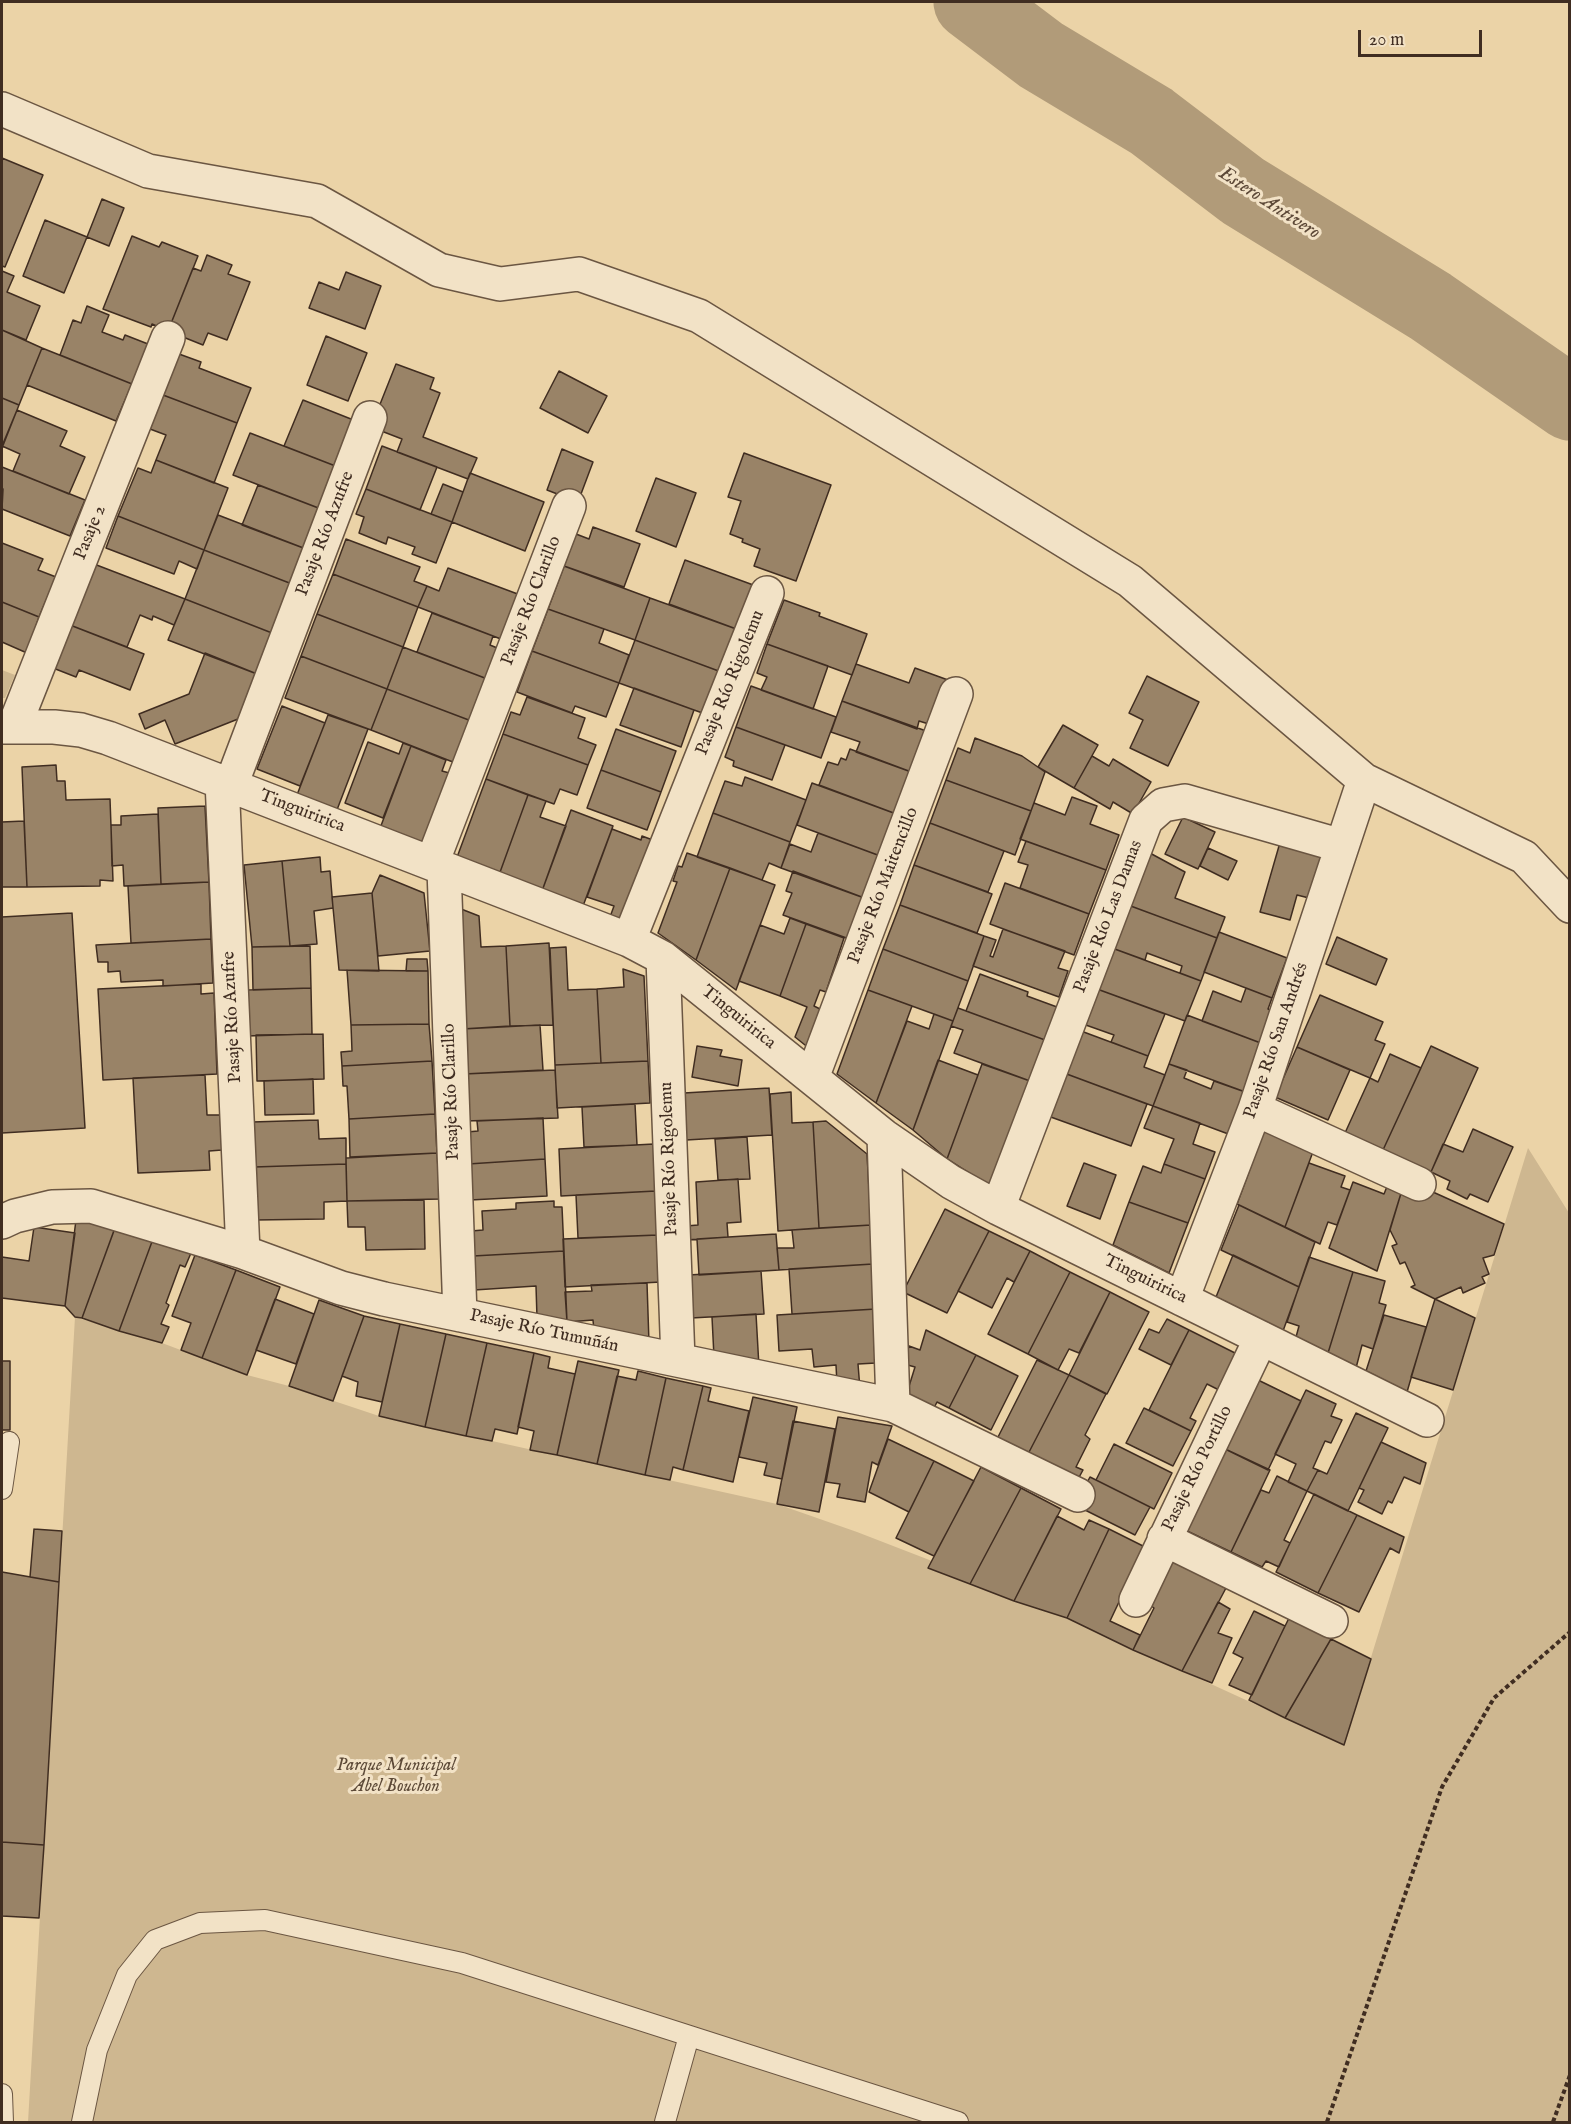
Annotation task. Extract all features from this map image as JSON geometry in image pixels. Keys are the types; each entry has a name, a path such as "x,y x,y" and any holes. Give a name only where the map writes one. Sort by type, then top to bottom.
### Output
{"street":[{"path":"2,109 148,171 317,201 439,270 500,284 579,274 699,316 1130,581 1364,780 1524,857 1569,906"},
{"name":"Pasaje 2","path":"8,727 168,339"},
{"name":"Pasaje Río Azufre","path":"243,1252 226,783 370,418"},
{"name":"Pasaje Río Clarillo","path":"460,1315 438,866 569,506"},
{"name":"Pasaje Río Rigolemu","path":"629,940 767,593"},
{"name":"Pasaje Río Maitencillo","path":"812,1078 956,694"},
{"name":"Tinguiririca","path":"8,727 54,727 81,730 108,738 629,940 663,958 884,1136 951,1182 998,1208 1427,1420"},
{"name":"Pasaje Río San Andrés","path":"1182,1299 1255,1109 1364,780"},
{"name":"Pasaje Río Las Damas","path":"998,1208 1146,820 1163,805 1185,801 1342,846"},
{"name":"Pasaje Río Rigolemu","path":"663,958 678,1360"},
{"path":"1255,1109 1419,1185"},
{"path":"884,1136 893,1405"},
{"name":"Pasaje Río Tumuñán","path":"2,1222 15,1216 52,1207 91,1206 243,1252 341,1288 384,1299 893,1405 1078,1496"},
{"name":"Pasaje Río Portillo","path":"1136,1600 1261,1338"},
{"path":"1164,1539 1331,1621"}],"lane":[{"path":"2,1489 9,1442"},
{"path":"82,2122 97,2050 127,1976 155,1940 200,1923 265,1920 462,1963 958,2122"},
{"path":"665,2122 689,2036"},
{"path":"2,2094 3,2122"}],"path":[{"path":"1327,2122 1442,1787 1494,1698 1569,1632"},
{"path":"1553,2122 1569,2075"}],"green space":[{"path":"2,670 15,675 5,698 2,698"},
{"name":"Parque Municipal Abel Bouchon","path":"1528,1148 1569,1213 1569,2122 28,2122 75,1317 162,1343 247,1375 289,1386 379,1416 777,1504 932,1561 929,1568 1014,1601 1067,1618 1344,1745"}],"building":[{"path":"2,158 43,175 5,267 2,266"},
{"path":"102,199 124,208 109,246 87,237"},
{"path":"45,220 87,237 64,293 23,276"},
{"path":"132,236 159,247 162,242 198,256 168,331 103,309"},
{"path":"207,255 232,265 228,274 250,282 227,340 208,333 203,345 168,331 193,268 201,271"},
{"path":"2,271 14,276 7,292 40,306 26,340 2,330"},
{"path":"346,272 381,286 365,329 309,308 319,282 339,290"},
{"path":"87,306 109,315 102,332 123,340 125,335 148,344 132,384 60,355 73,320 81,323"},
{"path":"2,330 42,348 19,405 2,398"},
{"path":"326,336 367,353 348,401 307,385"},
{"path":"42,348 132,384 116,421 27,385"},
{"path":"179,354 201,362 199,368 251,388 237,423 163,395"},
{"path":"396,364 434,378 430,389 440,393 423,437 477,458 468,479 397,452 402,439 371,427"},
{"path":"559,371 607,396 588,433 540,408"},
{"path":"163,395 237,423 214,483 156,460 166,435 150,429"},
{"path":"2,398 19,405 2,448"},
{"path":"303,400 356,421 338,467 284,446"},
{"path":"17,410 67,431 60,446 85,457 69,494 13,471 20,454 2,446"},
{"path":"250,433 338,467 321,509 233,475"},
{"path":"382,446 437,467 420,510 366,489"},
{"path":"562,449 593,462 578,502 547,490"},
{"path":"744,453 831,485 796,581 754,566 760,549 730,534 741,501 728,497"},
{"path":"156,460 228,488 204,550 118,516 138,468 151,473"},
{"path":"2,467 85,500 70,536 2,509"},
{"path":"470,473 544,502 525,551 452,522"},
{"path":"656,478 696,493 676,547 636,531"},
{"path":"443,484 463,492 452,522 431,514"},
{"path":"258,485 321,509 306,549 242,525"},
{"path":"366,489 452,522 436,563 412,554 415,547 388,537 386,544 359,533 364,517 356,514"},
{"path":"218,515 306,549 292,584 204,550"},
{"path":"118,516 204,550 197,569 179,561 174,574 106,548"},
{"path":"593,527 640,544 624,587 564,566 576,534 589,539"},
{"path":"346,539 420,567 414,581 427,586 418,607 333,574"},
{"path":"2,543 43,559 38,570 56,577 39,617 2,602"},
{"path":"204,550 292,584 272,633 185,599"},
{"path":"685,560 756,586 739,630 669,604"},
{"path":"94,564 185,599 174,625 153,616 152,620 140,615 127,647 70,625"},
{"path":"564,566 650,598 635,640 548,609"},
{"path":"448,568 523,596 506,641 418,607 427,586 439,591"},
{"path":"333,574 418,607 403,647 317,614"},
{"path":"650,598 739,630 724,673 635,640"},
{"path":"185,599 272,633 257,674 168,640"},
{"path":"784,600 867,634 852,675 767,644"},
{"path":"2,602 39,617 27,653 2,642"},
{"path":"548,609 604,629 599,643 629,655 619,683 532,651"},
{"path":"432,613 493,636 490,645 502,650 490,680 417,652"},
{"path":"317,614 403,647 387,689 301,656"},
{"path":"70,625 144,654 130,690 79,670 76,677 53,668"},
{"path":"635,640 724,673 708,715 619,683"},
{"path":"767,644 828,666 813,709 761,690 767,677 757,673"},
{"path":"403,647 490,680 474,722 387,689"},
{"path":"532,651 619,683 606,717 575,706 572,713 517,692"},
{"path":"205,653 257,674 238,719 175,744 165,720 145,729 139,714 189,694"},
{"path":"301,656 387,689 371,730 285,698"},
{"path":"856,664 909,683 915,668 948,680 932,725 919,721 917,729 842,701"},
{"path":"1147,676 1199,702 1168,766 1130,748 1143,720 1129,713"},
{"path":"751,686 836,717 821,758 736,727"},
{"path":"634,688 694,710 681,747 620,725"},
{"path":"387,689 474,722 458,764 371,730"},
{"path":"527,697 585,718 578,738 596,745 588,765 503,734 511,712 520,715"},
{"path":"842,701 929,732 914,773 856,752 860,742 831,732"},
{"path":"282,706 325,723 300,786 257,769"},
{"path":"328,715 368,729 335,815 295,800"},
{"path":"1063,725 1098,745 1074,788 1038,767"},
{"path":"736,727 785,745 772,780 733,766 734,761 725,757"},
{"path":"616,729 676,751 661,792 601,770"},
{"path":"503,734 588,765 577,795 560,789 554,804 486,779"},
{"path":"975,738 1022,756 1045,772 1031,811 946,780 958,748 970,753"},
{"path":"368,742 399,754 403,743 411,746 383,818 345,803"},
{"path":"411,746 446,760 442,771 453,774 425,848 379,831"},
{"path":"850,749 914,773 899,815 819,785 828,762 838,765 841,758 846,760"},
{"path":"1092,756 1109,766 1113,759 1151,782 1133,814 1113,802 1110,809 1074,788"},
{"path":"56,765 57,781 65,781 66,800 110,799 113,881 100,880 100,886 27,887 22,767"},
{"path":"601,770 661,792 647,830 587,808"},
{"path":"745,777 806,800 790,842 713,813 725,781 742,786"},
{"path":"486,779 528,795 499,875 456,860"},
{"path":"946,780 1031,811 1015,855 930,823"},
{"path":"812,783 899,815 883,857 797,825"},
{"path":"528,795 546,801 540,817 566,826 542,891 499,875"},
{"path":"1072,797 1097,806 1090,824 1119,835 1106,870 1020,839 1034,803 1065,815"},
{"path":"205,806 209,882 161,884 158,808"},
{"path":"571,810 613,826 583,906 542,891"},
{"path":"713,813 790,842 781,868 769,863 762,880 697,857"},
{"path":"158,814 161,884 124,886 123,865 112,866 111,825 121,825 121,816"},
{"path":"1183,817 1215,832 1198,869 1165,854"},
{"path":"24,821 27,887 2,887 2,822"},
{"path":"930,823 1004,851 988,892 914,865"},
{"path":"612,829 641,840 642,836 658,842 628,923 610,917 614,906 587,897"},
{"path":"818,833 883,857 867,899 781,868 790,844 811,852"},
{"path":"1281,839 1323,851 1309,898 1297,895 1290,920 1260,912"},
{"path":"1026,841 1106,870 1089,914 1020,888 1028,865 1018,862"},
{"path":"1208,848 1237,861 1228,880 1200,866"},
{"path":"1148,852 1185,872 1175,898 1225,917 1217,938 1128,905"},
{"path":"687,853 730,868 696,960 658,933 677,882 673,881 678,866 682,867"},
{"path":"320,857 321,872 330,871 333,908 314,911 317,944 290,946 282,861"},
{"path":"282,861 290,946 252,947 244,865"},
{"path":"914,865 992,894 977,933 900,905"},
{"path":"730,868 775,885 736,990 696,960"},
{"path":"793,871 867,899 852,940 783,915 792,893 786,891"},
{"path":"380,875 424,893 430,951 378,956 372,893"},
{"path":"209,882 211,939 131,943 128,886"},
{"path":"1005,883 1089,914 1074,955 990,924"},
{"path":"372,893 379,971 339,970 332,897"},
{"path":"900,905 984,936 968,981 883,949"},
{"path":"1128,905 1217,938 1201,981 1180,973 1182,966 1147,953 1145,960 1112,948"},
{"path":"456,907 479,916 481,947 506,946 510,1026 462,1029"},
{"path":"72,913 85,1128 2,1133 2,917"},
{"path":"790,918 806,924 780,996 739,981 760,925 784,934"},
{"path":"806,924 844,938 826,992 820,990 814,1006 824,1011 810,1049 795,1037 807,1007 780,996"},
{"path":"1003,929 1065,951 1058,968 1068,971 1059,997 973,966 984,936 996,940 990,956 993,957"},
{"path":"1219,932 1287,958 1272,998 1204,972"},
{"path":"1337,937 1387,959 1376,985 1326,964"},
{"path":"211,939 213,983 163,986 163,980 121,982 120,971 108,972 108,962 98,962 96,945"},
{"path":"549,943 553,1025 510,1026 506,946"},
{"path":"310,946 311,988 253,990 252,947"},
{"path":"566,947 568,990 597,989 601,1063 555,1065 550,948"},
{"path":"1112,948 1201,981 1185,1021 1097,989"},
{"path":"883,949 968,981 953,1021 868,990"},
{"path":"407,959 427,959 428,971 406,971"},
{"path":"623,969 644,976 648,1061 601,1063 597,989 624,987"},
{"path":"347,970 428,971 429,1024 351,1025"},
{"path":"980,974 1028,992 1027,996 1057,1007 1045,1040 966,1011"},
{"path":"201,984 201,994 214,993 217,1074 103,1080 98,989"},
{"path":"311,988 312,1034 246,1036 244,990"},
{"path":"1246,988 1272,998 1268,1009 1278,1013 1266,1045 1202,1021 1213,991 1241,1002"},
{"path":"1097,989 1165,1014 1148,1056 1111,1042 1114,1035 1083,1024"},
{"path":"868,990 912,1006 876,1103 837,1074"},
{"path":"1320,995 1383,1022 1375,1040 1385,1044 1370,1078 1297,1047"},
{"path":"958,1008 1045,1040 1030,1081 954,1053 963,1030 951,1026"},
{"path":"934,1014 953,1021 913,1130 876,1103 907,1021 929,1029"},
{"path":"1187,1015 1266,1045 1248,1093 1169,1064"},
{"path":"429,1024 432,1061 342,1066 341,1052 352,1051 351,1025"},
{"path":"540,1025 543,1070 464,1074 462,1029"},
{"path":"1081,1031 1148,1056 1144,1067 1165,1075 1153,1106 1064,1073"},
{"path":"323,1034 324,1079 257,1081 256,1035"},
{"path":"697,1046 722,1050 720,1056 742,1060 738,1086 692,1077"},
{"path":"1431,1046 1478,1068 1431,1172 1383,1150"},
{"path":"1297,1047 1350,1070 1328,1120 1275,1097"},
{"path":"1390,1054 1421,1068 1383,1150 1345,1133 1370,1078 1378,1082"},
{"path":"938,1060 978,1075 947,1159 913,1130"},
{"path":"432,1061 435,1114 349,1119 347,1086 343,1086 342,1066"},
{"path":"648,1061 650,1103 557,1108 555,1065"},
{"path":"982,1064 1030,1081 991,1187 947,1159"},
{"path":"1169,1064 1187,1070 1184,1078 1211,1089 1214,1081 1248,1093 1231,1135 1153,1106"},
{"path":"555,1070 558,1118 466,1121 464,1074"},
{"path":"1064,1073 1147,1104 1131,1146 1048,1116"},
{"path":"205,1075 207,1115 220,1115 222,1150 209,1151 210,1170 138,1173 133,1078"},
{"path":"313,1079 314,1114 265,1115 264,1081"},
{"path":"769,1088 772,1135 686,1140 684,1093"},
{"path":"791,1092 792,1123 813,1122 819,1228 778,1231 770,1094"},
{"path":"635,1104 637,1145 584,1147 582,1107"},
{"path":"1153,1106 1200,1123 1193,1144 1215,1152 1205,1179 1164,1164 1174,1139 1144,1128"},
{"path":"435,1114 437,1153 350,1157 349,1119"},
{"path":"543,1118 545,1159 468,1164 467,1132 478,1131 477,1121"},
{"path":"318,1120 319,1139 346,1138 346,1164 254,1167 252,1122"},
{"path":"826,1121 867,1154 871,1225 819,1228 813,1122"},
{"path":"1473,1129 1513,1147 1488,1202 1470,1194 1467,1199 1447,1189 1450,1181 1431,1172 1443,1144 1463,1152"},
{"path":"1264,1131 1314,1149 1285,1227 1237,1204"},
{"path":"747,1137 750,1179 718,1180 715,1139"},
{"path":"654,1144 656,1191 561,1196 559,1149"},
{"path":"437,1153 440,1199 347,1201 346,1158"},
{"path":"545,1159 547,1196 470,1200 468,1164"},
{"path":"1084,1163 1116,1175 1100,1219 1067,1206"},
{"path":"1309,1163 1345,1176 1341,1187 1350,1190 1337,1225 1328,1222 1320,1244 1285,1227"},
{"path":"346,1164 347,1201 324,1202 324,1219 255,1220 254,1167"},
{"path":"1164,1164 1205,1179 1188,1223 1129,1202 1143,1166 1161,1173"},
{"path":"738,1179 741,1222 727,1223 728,1237 686,1240 686,1226 698,1225 696,1182"},
{"path":"1353,1182 1384,1194 1388,1184 1402,1190 1377,1271 1329,1248"},
{"path":"1424,1188 1504,1224 1494,1255 1483,1258 1489,1274 1482,1277 1485,1283 1463,1293 1461,1287 1435,1299 1411,1287 1415,1285 1405,1262 1400,1264 1392,1246 1397,1244 1390,1230 1402,1190"},
{"path":"656,1191 658,1235 578,1238 576,1195"},
{"path":"424,1200 425,1249 366,1250 365,1227 348,1227 347,1201"},
{"path":"554,1201 554,1207 562,1207 564,1251 473,1256 471,1231 483,1230 482,1211 516,1209 516,1203"},
{"path":"1129,1202 1188,1223 1169,1273 1113,1245"},
{"path":"1239,1205 1315,1242 1299,1287 1221,1250"},
{"path":"945,1209 989,1231 947,1313 903,1292"},
{"path":"92,1219 115,1228 82,1318 75,1317 65,1306 76,1220"},
{"path":"116,1225 153,1239 119,1331 82,1318"},
{"path":"871,1225 873,1264 779,1270 777,1248 794,1248 792,1230"},
{"path":"34,1227 75,1233 65,1306 2,1298 2,1257 29,1261"},
{"path":"989,1231 1030,1251 1014,1282 1007,1278 992,1308 958,1291"},
{"path":"776,1234 779,1270 699,1275 697,1239"},
{"path":"658,1235 661,1282 565,1287 563,1239"},
{"path":"153,1239 191,1253 185,1267 180,1265 166,1303 169,1305 161,1324 169,1327 162,1343 119,1331"},
{"path":"564,1251 567,1322 537,1318 536,1286 474,1290 473,1256"},
{"path":"1030,1251 1070,1272 1028,1354 988,1334"},
{"path":"195,1255 236,1270 202,1358 181,1350 191,1323 172,1316"},
{"path":"1233,1255 1299,1287 1283,1331 1216,1297"},
{"path":"1309,1257 1353,1272 1328,1353 1296,1337 1299,1326 1287,1322"},
{"path":"873,1264 876,1309 792,1314 789,1269"},
{"path":"236,1270 280,1287 247,1375 202,1358"},
{"path":"761,1271 764,1314 691,1318 688,1275"},
{"path":"1070,1272 1110,1292 1079,1353 1069,1349 1058,1370 1028,1354"},
{"path":"1353,1272 1385,1281 1379,1303 1386,1305 1373,1349 1362,1345 1356,1368 1328,1353"},
{"path":"647,1283 649,1343 594,1331 593,1320 567,1322 565,1292 592,1291 591,1285"},
{"path":"1110,1292 1149,1312 1107,1394 1069,1375"},
{"path":"275,1299 314,1314 296,1364 256,1350"},
{"path":"1435,1299 1475,1318 1453,1390 1411,1377"},
{"path":"319,1300 364,1316 333,1401 289,1386"},
{"path":"876,1309 878,1345 874,1346 876,1363 858,1364 860,1389 837,1384 836,1365 814,1367 812,1349 779,1351 777,1315"},
{"path":"756,1314 759,1367 714,1357 712,1317"},
{"path":"1384,1315 1426,1327 1407,1392 1366,1371"},
{"path":"364,1316 400,1324 382,1402 356,1396 358,1382 342,1376"},
{"path":"1167,1319 1189,1330 1171,1365 1139,1349 1149,1329 1159,1333"},
{"path":"400,1324 446,1334 425,1427 379,1416"},
{"path":"926,1330 976,1355 949,1408 937,1402 933,1410 906,1396 915,1367 904,1364 909,1346 920,1350"},
{"path":"1189,1330 1239,1355 1221,1391 1207,1384 1190,1418 1196,1421 1191,1431 1149,1410"},
{"path":"446,1334 487,1343 466,1436 425,1427"},
{"path":"487,1343 534,1353 517,1434 495,1429 492,1441 466,1436"},
{"path":"534,1353 550,1357 548,1368 575,1374 557,1455 530,1450 534,1431 518,1427"},
{"path":"976,1355 1018,1376 991,1430 949,1408"},
{"path":"1037,1360 1069,1375 1027,1456 996,1441"},
{"path":"2,1361 10,1361 10,1430 2,1430"},
{"path":"578,1361 619,1370 597,1464 557,1455"},
{"path":"638,1371 666,1378 645,1475 597,1464 617,1376 636,1380"},
{"path":"1069,1375 1106,1394 1085,1435 1090,1439 1076,1467 1083,1470 1077,1481 1027,1456"},
{"path":"666,1378 703,1386 683,1470 673,1467 670,1480 645,1475"},
{"path":"1256,1379 1301,1401 1268,1470 1223,1448"},
{"path":"703,1386 711,1388 708,1401 749,1411 733,1482 683,1470"},
{"path":"1306,1390 1336,1404 1331,1416 1342,1420 1331,1443 1325,1441 1313,1468 1318,1470 1307,1491 1288,1482 1296,1464 1275,1454"},
{"path":"753,1397 797,1407 782,1479 764,1475 767,1463 739,1457"},
{"path":"1144,1408 1191,1431 1173,1466 1126,1443"},
{"path":"1356,1413 1388,1428 1348,1511 1307,1491 1318,1470 1327,1474"},
{"path":"838,1417 892,1426 878,1465 872,1462 865,1502 837,1497 840,1484 826,1482"},
{"path":"793,1421 835,1429 819,1512 777,1504"},
{"path":"888,1439 934,1461 909,1512 869,1492"},
{"path":"1381,1442 1426,1463 1420,1484 1404,1477 1392,1503 1388,1501 1382,1514 1358,1502 1364,1490 1359,1488"},
{"path":"1114,1444 1172,1473 1154,1509 1096,1480"},
{"path":"1223,1448 1270,1470 1231,1552 1187,1531"},
{"path":"934,1461 974,1481 934,1556 896,1538"},
{"path":"981,1467 1021,1488 970,1584 928,1568"},
{"path":"1277,1476 1307,1491 1284,1540 1290,1543 1279,1567 1266,1561 1262,1567 1231,1552 1261,1490 1269,1493"},
{"path":"1090,1477 1150,1507 1135,1535 1075,1505"},
{"path":"1021,1488 1061,1509 1014,1601 970,1584"},
{"path":"1314,1494 1357,1515 1318,1593 1276,1572"},
{"path":"1357,1515 1404,1537 1399,1553 1390,1548 1359,1612 1318,1593"},
{"path":"1057,1516 1084,1530 1089,1520 1109,1529 1067,1618 1014,1601"},
{"path":"34,1529 62,1531 59,1582 30,1577"},
{"path":"1109,1529 1145,1547 1110,1621 1140,1635 1133,1650 1067,1618"},
{"path":"1173,1560 1226,1588 1182,1671 1133,1650 1154,1608 1150,1605"},
{"path":"2,1572 59,1582 44,1845 2,1842"},
{"path":"1218,1602 1230,1609 1218,1633 1232,1638 1212,1683 1182,1671"},
{"path":"1254,1611 1285,1626 1252,1695 1229,1685 1243,1658 1233,1653"},
{"path":"1289,1618 1331,1639 1285,1718 1249,1700"},
{"path":"1331,1639 1371,1659 1344,1745 1285,1718"},
{"path":"2,1842 44,1845 39,1918 2,1916"}],"waterway":[{"name":"Estero Antivero","path":"971,2 1041,55 1151,121 1243,191 1430,306 1570,403"}]}
